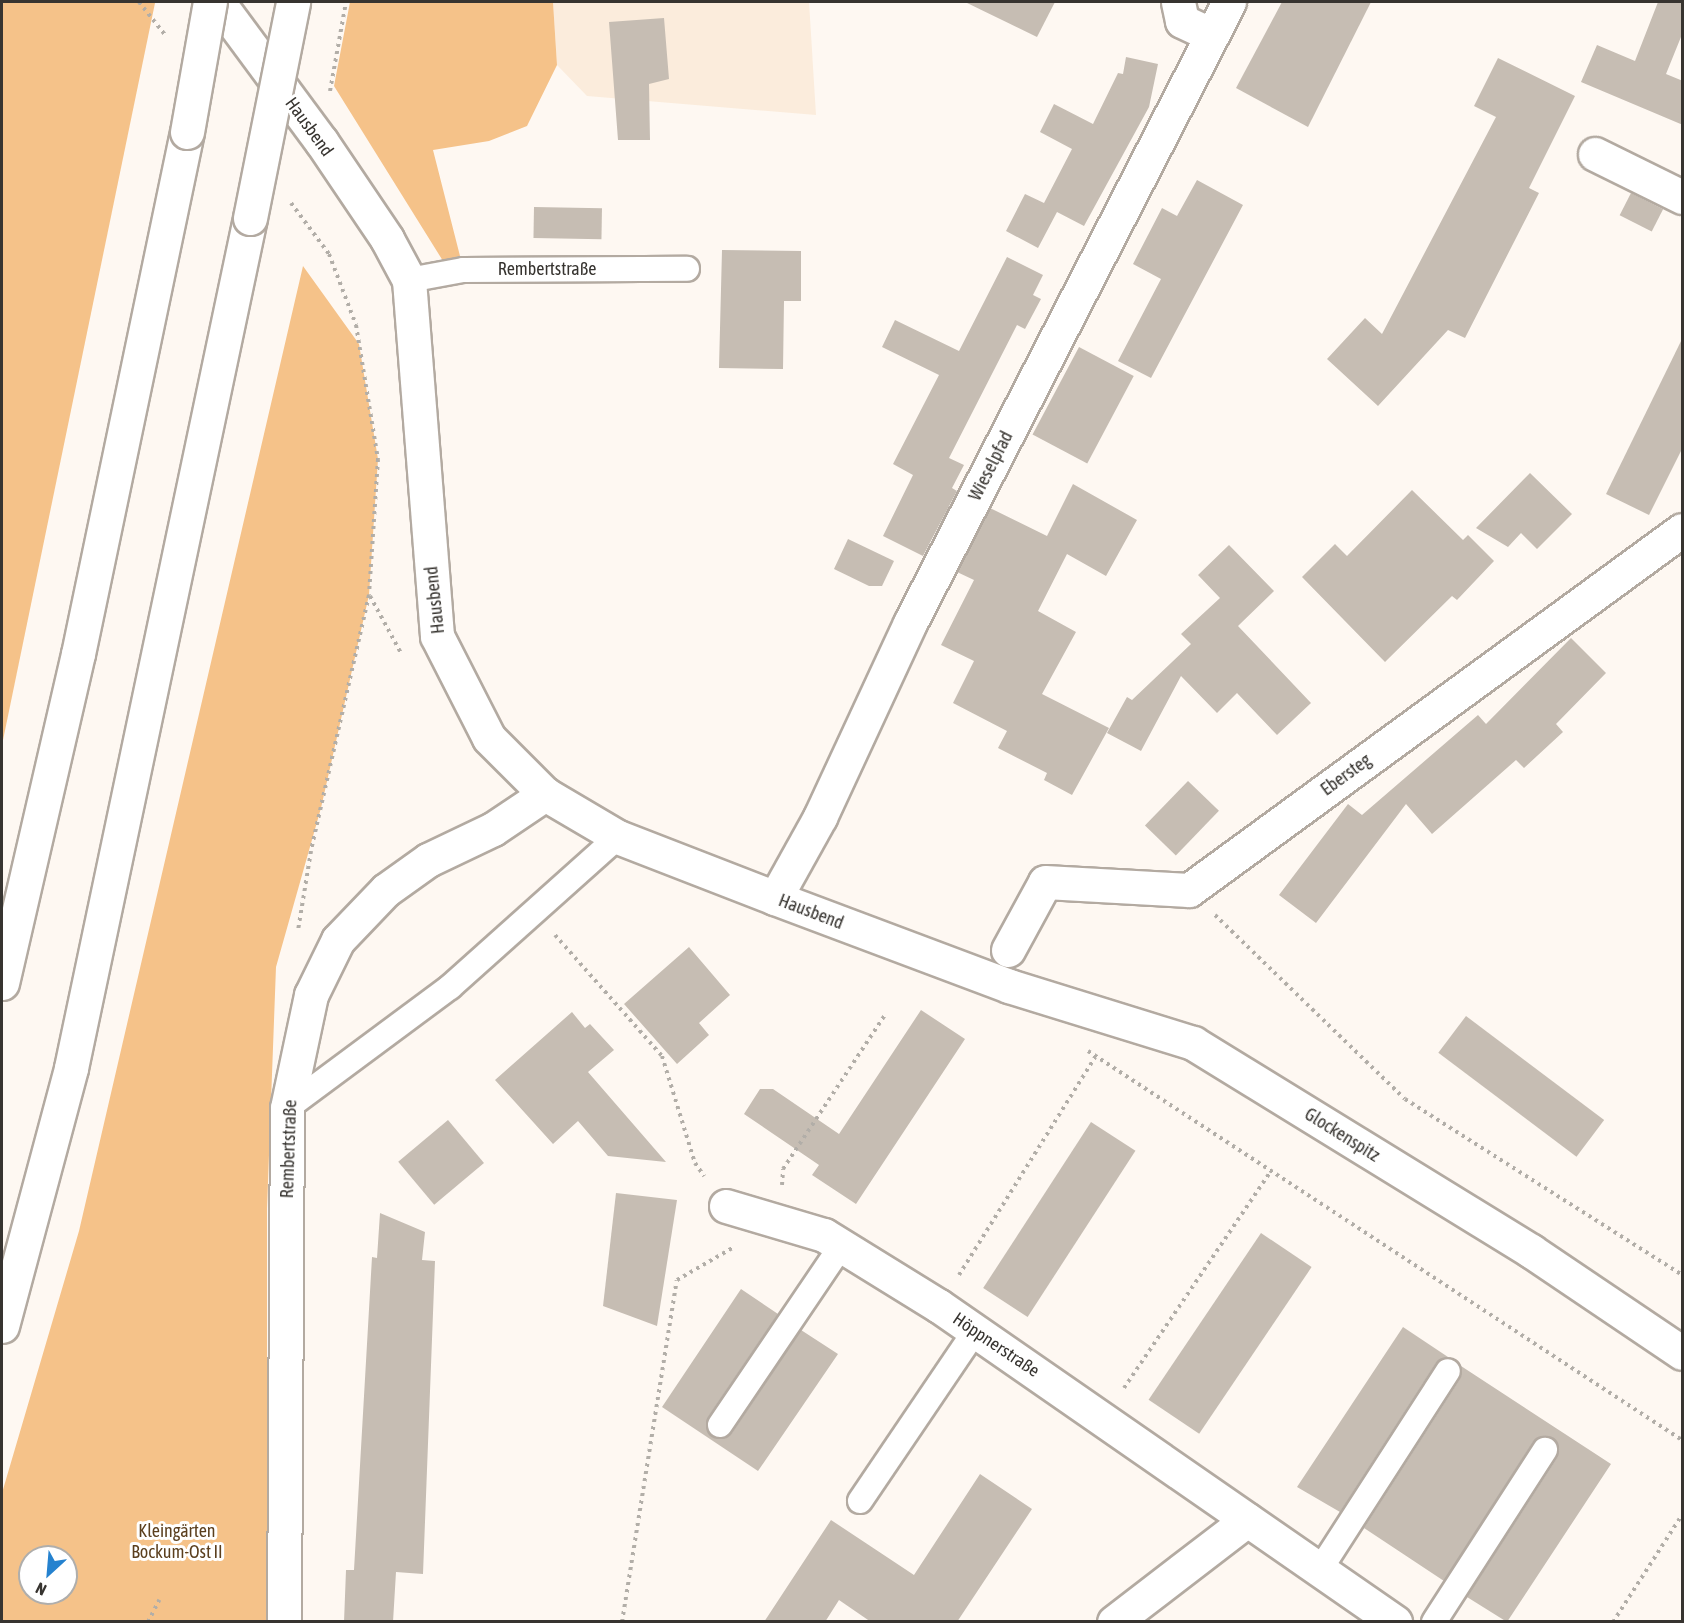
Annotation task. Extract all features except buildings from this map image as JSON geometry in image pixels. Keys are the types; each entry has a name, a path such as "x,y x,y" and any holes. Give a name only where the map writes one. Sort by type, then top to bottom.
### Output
{"main road":[{"path":"2,983 78,654 186,132 210,2"},
{"name":"Hausbend","path":"218,2 321,141 387,239 409,280 436,636 489,738 545,794 618,837 974,973"},
{"path":"2,1326 71,1068 250,218 293,2"},
{"path":"1178,2 1182,21 1212,35"},
{"name":"Wieselpfad","path":"775,898 820,817 910,623 1229,2"},
{"path":"1595,154 1683,197"},
{"name":"Ebersteg","path":"1189,890 1683,530"},
{"name":"Rembertstraße","path":"284,1622 287,1108 311,994 338,940 403,878 428,860 493,830 545,794"},
{"path":"1008,950 1045,882 1189,890"},
{"name":"Glockenspitz","path":"974,973 1192,1042 1531,1251 1683,1353"},
{"name":"Höppnerstraße","path":"726,1206 824,1235 939,1306 1247,1520 1321,1568 1395,1622"},
{"path":"1114,1622 1247,1520"}],"lane":[{"name":"Rembertstraße","path":"409,280 463,270 687,269"},
{"path":"287,1108 450,987 618,837"},
{"path":"720,1425 841,1246"},
{"path":"860,1502 975,1331"},
{"path":"1321,1568 1448,1371"},
{"path":"1434,1622 1545,1450"}],"path":[{"path":"139,2 167,39"},
{"path":"321,141 346,2"},
{"path":"287,198 329,254 356,325 378,459 369,595 311,851 296,942"},
{"path":"1189,890 1405,1099 1683,1275"},
{"path":"581,962 663,1056 695,1163 726,1206"},
{"path":"622,1622 676,1280 779,1221 783,1169 885,1015"},
{"path":"1086,1050 1683,1440"},
{"path":"939,1306 1095,1057"},
{"path":"1104,1419 1271,1170"},
{"path":"1613,1622 1683,1515"},
{"path":"148,1622 159,1600"}],"shaded area":[{"path":"553,2 809,2 816,115 587,96 557,65"}],"green space":[{"path":"2,2 155,3 2,745"},
{"path":"350,2 553,2 557,65 527,126 489,141 433,150 460,256 443,261 334,86"},
{"name":"Kleingärten Bockum-Ost II","path":"303,266 359,344 378,459 369,595 321,808 276,967 267,1209 267,1621 2,1621 2,1493 79,1231"}]}
